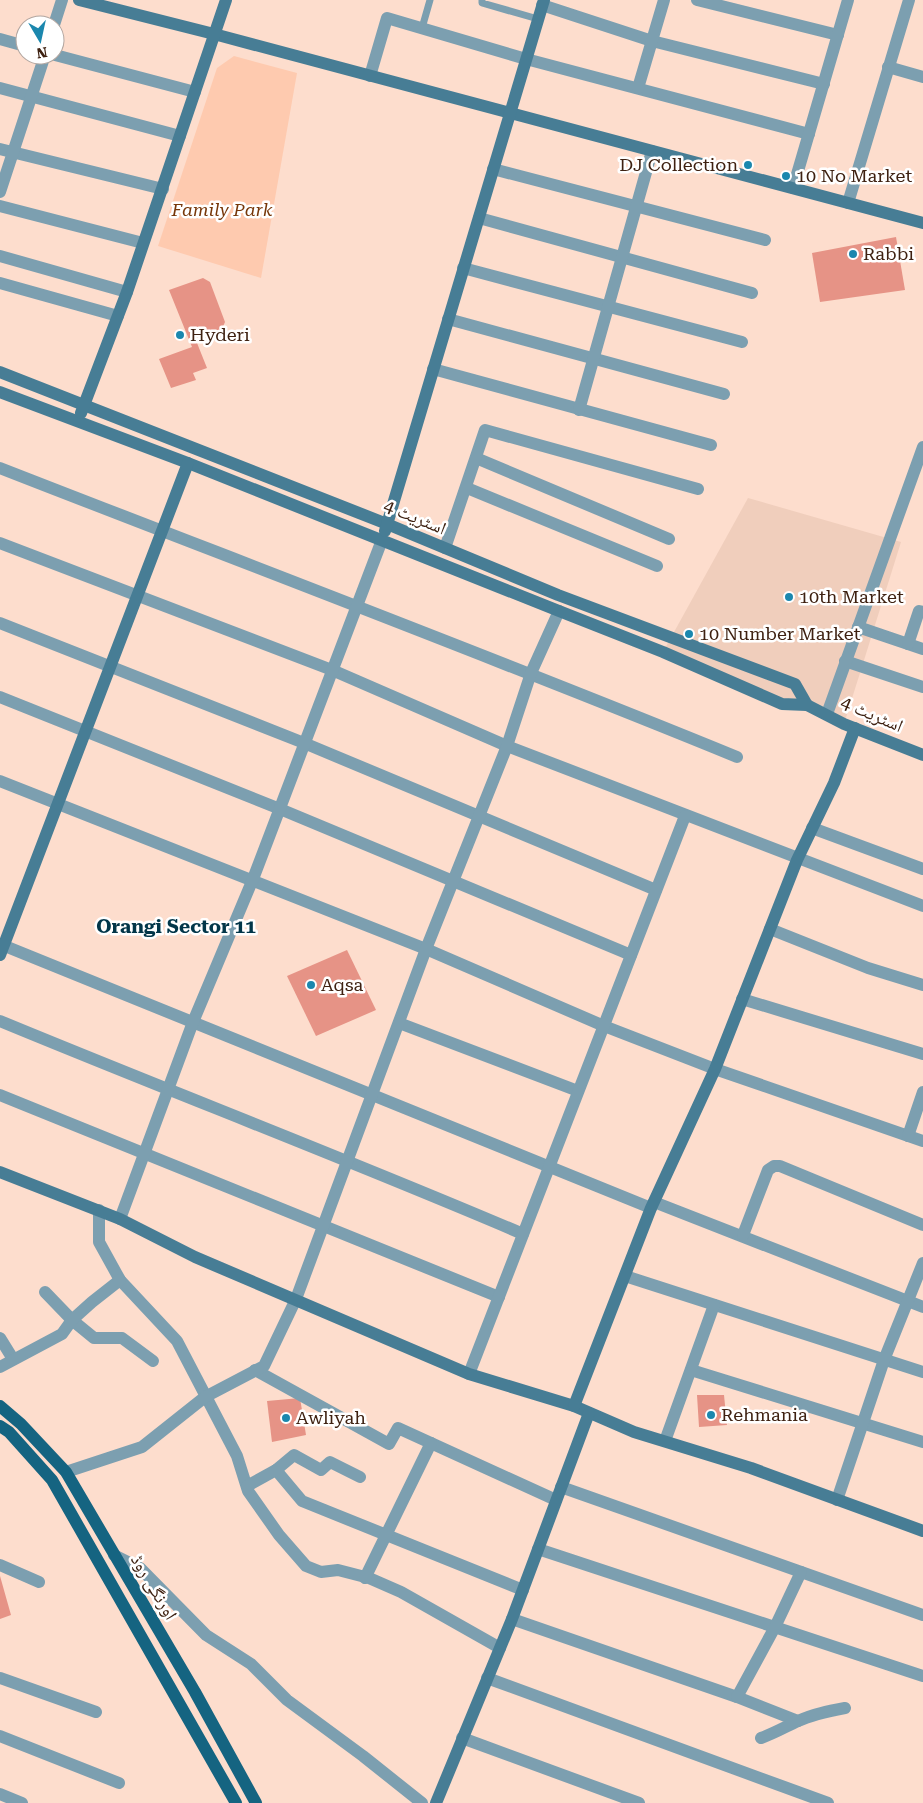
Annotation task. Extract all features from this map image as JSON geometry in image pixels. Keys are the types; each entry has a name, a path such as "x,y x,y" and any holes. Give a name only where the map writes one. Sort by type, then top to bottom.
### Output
{"main road":[{"name":"اورنگی روڈ","path":"0,1406 21,1424 66,1472 195,1692 256,1803"},
{"path":"0,1426 9,1432 52,1480 236,1803"}],"street":[{"path":"57,15 62,0"},
{"path":"79,0 107,3 510,114 923,223"},
{"path":"77,422 127,292 226,0"},
{"path":"638,88 664,0"},
{"path":"697,0 838,35"},
{"path":"793,188 848,0"},
{"path":"848,203 909,0"},
{"path":"120,1219 193,1022 253,879 382,540 543,3 652,41 824,84"},
{"path":"370,76 387,18 526,59 809,134"},
{"path":"0,39 15,43"},
{"path":"65,58 195,92"},
{"path":"0,192 43,65"},
{"path":"888,67 923,77"},
{"path":"0,88 180,136"},
{"path":"0,149 163,190"},
{"path":"579,410 652,151"},
{"path":"493,169 765,240"},
{"path":"0,206 143,243"},
{"path":"479,218 752,292"},
{"path":"0,256 127,292"},
{"path":"464,268 742,342"},
{"path":"0,284 118,316"},
{"path":"448,319 724,394"},
{"path":"433,370 712,445"},
{"name":"اسٹریٹ 4","path":"0,372 387,524 568,598 795,684 808,705"},
{"name":"اسٹریٹ 4","path":"0,392 188,463 663,652 782,704 808,705 855,728 923,755"},
{"path":"445,548 467,488 485,430 698,489"},
{"path":"827,714 922,451"},
{"path":"476,458 669,539"},
{"path":"188,463 1,948 193,1022 549,1168 743,1235 923,1307"},
{"path":"0,468 531,673 737,757"},
{"path":"467,488 657,566"},
{"path":"0,544 332,670 506,746 797,860 923,906"},
{"path":"66,1472 142,1448 205,1397 264,1366 296,1299 426,949 506,746 531,673 559,611"},
{"path":"908,644 919,612 923,612"},
{"path":"0,623 304,743 656,890"},
{"path":"858,627 923,649"},
{"path":"846,661 923,687"},
{"path":"0,697 280,809 631,955"},
{"path":"574,1406 653,1205 715,1068 797,860 834,783 855,728"},
{"path":"0,781 253,879 426,949 604,1026 715,1068 923,1141"},
{"path":"469,1374 685,816"},
{"path":"812,828 923,869"},
{"path":"770,928 868,968 923,985"},
{"path":"742,999 923,1054"},
{"path":"0,1021 168,1090 348,1160 523,1234"},
{"path":"399,1023 578,1091"},
{"path":"908,1136 923,1092"},
{"path":"0,1095 498,1297"},
{"path":"743,1235 768,1170 774,1166 780,1166 923,1225"},
{"path":"0,1172 120,1219 195,1257 469,1374 574,1406 665,1441 751,1468 923,1531"},
{"path":"99,1210 99,1242 120,1280 177,1341 237,1456 247,1486 279,1535 306,1566 321,1572 338,1570 401,1592 500,1648"},
{"path":"837,1500 884,1360 906,1301 923,1263"},
{"path":"625,1276 923,1372"},
{"path":"0,1367 62,1334 72,1320 120,1280"},
{"path":"45,1292 72,1320 94,1338 122,1338 153,1361"},
{"path":"665,1441 714,1305"},
{"path":"0,1338 13,1359"},
{"path":"255,1370 389,1444 398,1428 556,1500"},
{"path":"691,1370 923,1442"},
{"path":"436,1803 512,1619 589,1413"},
{"path":"365,1578 431,1443"},
{"path":"247,1486 276,1470 294,1455 321,1470 330,1462 360,1477"},
{"path":"276,1470 302,1501 523,1590"},
{"path":"561,1487 923,1615"},
{"path":"538,1549 923,1676"},
{"path":"114,1555 140,1568 206,1635 251,1664 287,1700 363,1756 422,1803"},
{"path":"0,1565 39,1582"},
{"path":"737,1697 801,1572"},
{"path":"512,1619 737,1697 798,1721"},
{"path":"0,1678 96,1712"},
{"path":"487,1678 828,1803"},
{"path":"761,1738 783,1731 798,1721 824,1712 845,1708"},
{"path":"0,1736 119,1783"},
{"path":"462,1738 639,1803"},
{"path":"0,1794 22,1803"}],"lane":[{"path":"422,28 430,0"},
{"path":"482,0 482,3 538,20"}],"shaded area":[{"name":"10th Market","path":"748,498 901,542 844,724 663,652"}],"green space":[{"name":"Family Park","path":"234,56 297,73 261,278 158,246 217,68"}],"building":[{"path":"896,237 905,290 820,302 812,253"},
{"path":"203,278 210,282 225,322 222,329 195,338 207,368 193,373 196,380 171,388 159,359 192,347 169,290"},
{"path":"347,950 376,1010 316,1036 287,976"},
{"path":"697,1395 724,1395 727,1425 699,1427"},
{"name":"Awliyah","path":"300,1398 306,1435 272,1442 267,1401"},
{"path":"0,1576 11,1615 0,1619"}],"place":[{"name":"DJ Collection","path":"748,165"},
{"name":"10 No Market","path":"786,176"},
{"name":"Rabbi","path":"853,254"},
{"name":"Hyderi","path":"180,335"},
{"name":"10th Market","path":"789,597"},
{"name":"10 Number Market","path":"689,634"},
{"name":"Aqsa","path":"311,985"},
{"name":"Rehmania","path":"711,1415"},
{"name":"Awliyah","path":"286,1418"}],"district":[{"name":"Orangi Sector 11","path":"176,926"}]}
